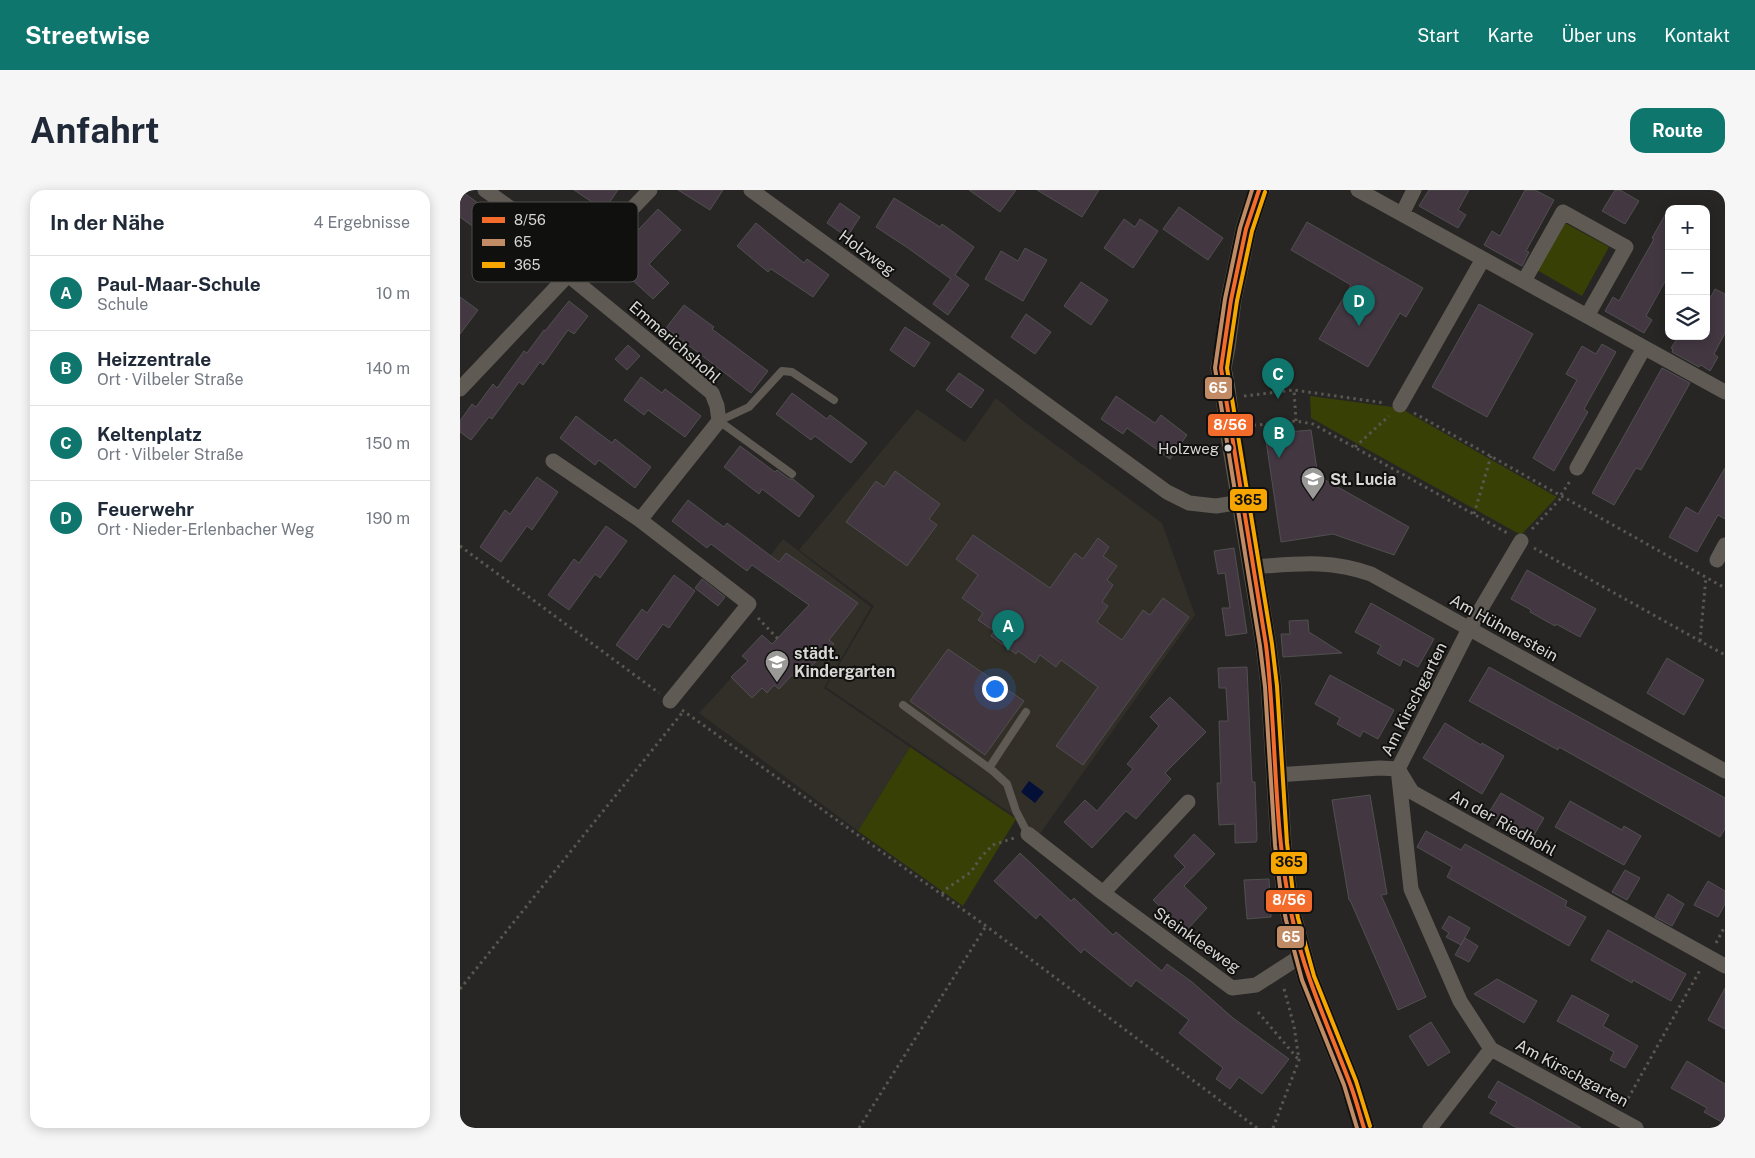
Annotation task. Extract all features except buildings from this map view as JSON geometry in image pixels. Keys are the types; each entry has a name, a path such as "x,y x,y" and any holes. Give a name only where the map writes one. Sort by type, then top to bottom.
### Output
{"street":[{"path":"485,190 502,202"},
{"path":"638,203 650,190"},
{"name":"Holzweg","path":"751,190 1167,492 1189,503 1216,506 1242,502"},
{"path":"1259,190 1246,229 1231,300 1221,368 1229,427 1262,616 1271,686 1281,844 1287,894 1308,978 1353,1090 1364,1128"},
{"path":"1358,190 1644,348 1723,386"},
{"path":"1402,214 1414,190"},
{"path":"1524,281 1563,212 1618,242 1626,247 1587,316"},
{"path":"1400,405 1483,259"},
{"path":"460,389 560,282"},
{"name":"Emmerichshohl","path":"578,282 712,393 717,406 719,421"},
{"path":"1577,468 1644,348"},
{"path":"640,520 719,421"},
{"path":"553,461 640,520 749,604 670,702"},
{"name":"Am Kirschgarten","path":"1521,541 1469,629 1398,769 1411,889 1460,1000 1491,1049 1626,1124"},
{"path":"1717,560 1725,545"},
{"name":"Am Hühnerstein","path":"1254,567 1320,563 1356,569 1371,574 1725,771"},
{"path":"1276,775 1380,768 1398,769"},
{"name":"An der Riedhohl","path":"1398,769 1412,792 1725,966"},
{"path":"1103,893 1188,802"},
{"name":"Steinkleeweg","path":"1028,834 1103,893 1232,988 1256,985 1301,956"},
{"name":"Am Kirschgarten","path":"1430,1128 1491,1049"}],"lane":[{"path":"792,474 719,421 749,407 780,374 786,371 792,372 834,400"},
{"path":"903,705 1007,784 1016,811 1028,834"},
{"path":"988,768 1026,712"}],"path":[{"path":"1294,390 1296,420"},
{"path":"1260,394 1294,390 1400,405 1725,588"},
{"path":"1355,447 1400,405"},
{"path":"1229,427 1296,420 1313,424 1725,655"},
{"path":"1474,514 1491,456"},
{"path":"1521,541 1564,496"},
{"path":"460,546 670,702 986,926 1257,1128"},
{"path":"1700,641 1706,577 1717,560"},
{"path":"747,607 778,639"},
{"path":"460,989 684,711"},
{"path":"942,894 946,888 971,872 980,857 992,845 1028,834"},
{"path":"859,1128 986,926"},
{"path":"1626,1124 1725,926"},
{"path":"1273,1128 1299,1060 1294,1026 1279,969"},
{"path":"1258,1012 1299,1060"}],"shaded area":[{"path":"996,398 1022,420 1162,523 1195,615 1039,835 1019,819 826,687 874,606 799,550 917,409 965,442"},
{"name":"städt. Kindergarten","path":"783,539 871,607 824,688 910,747 858,831 699,713 747,661 742,656 762,635 772,644 796,619 804,626 818,611 760,569"}],"green space":[{"path":"1565,223 1609,247 1582,296 1537,270"},
{"path":"1310,396 1400,408 1557,497 1521,535 1311,418"},
{"path":"910,747 1016,819 963,906 858,831"}],"water":[{"path":"1029,781 1044,792 1035,803 1021,792"}],"transit line":[{"name":"65","path":"1252,190 1240,228 1225,299 1215,368 1260,646 1265,687 1275,845 1281,895 1302,980 1344,1085 1357,1128"},
{"name":"8/56","path":"1259,190 1246,229 1231,300 1221,368 1266,645 1281,850 1292,917 1303,959 1351,1087 1364,1128"},
{"name":"365","path":"1265,192 1252,231 1237,301 1227,368 1272,644 1277,686 1287,843 1293,893 1314,976 1356,1081 1370,1126"}],"place":[{"name":"Feuerwehr","path":"1359,326"},
{"name":"Keltenplatz","path":"1278,399"},
{"name":"Holzweg","path":"1228,448"},
{"name":"Heizzentrale","path":"1279,458"},
{"name":"St. Lucia","path":"1313,500"},
{"name":"Paul-Maar-Schule","path":"1008,651"},
{"name":"städt. Kindergarten","path":"777,683"}]}
